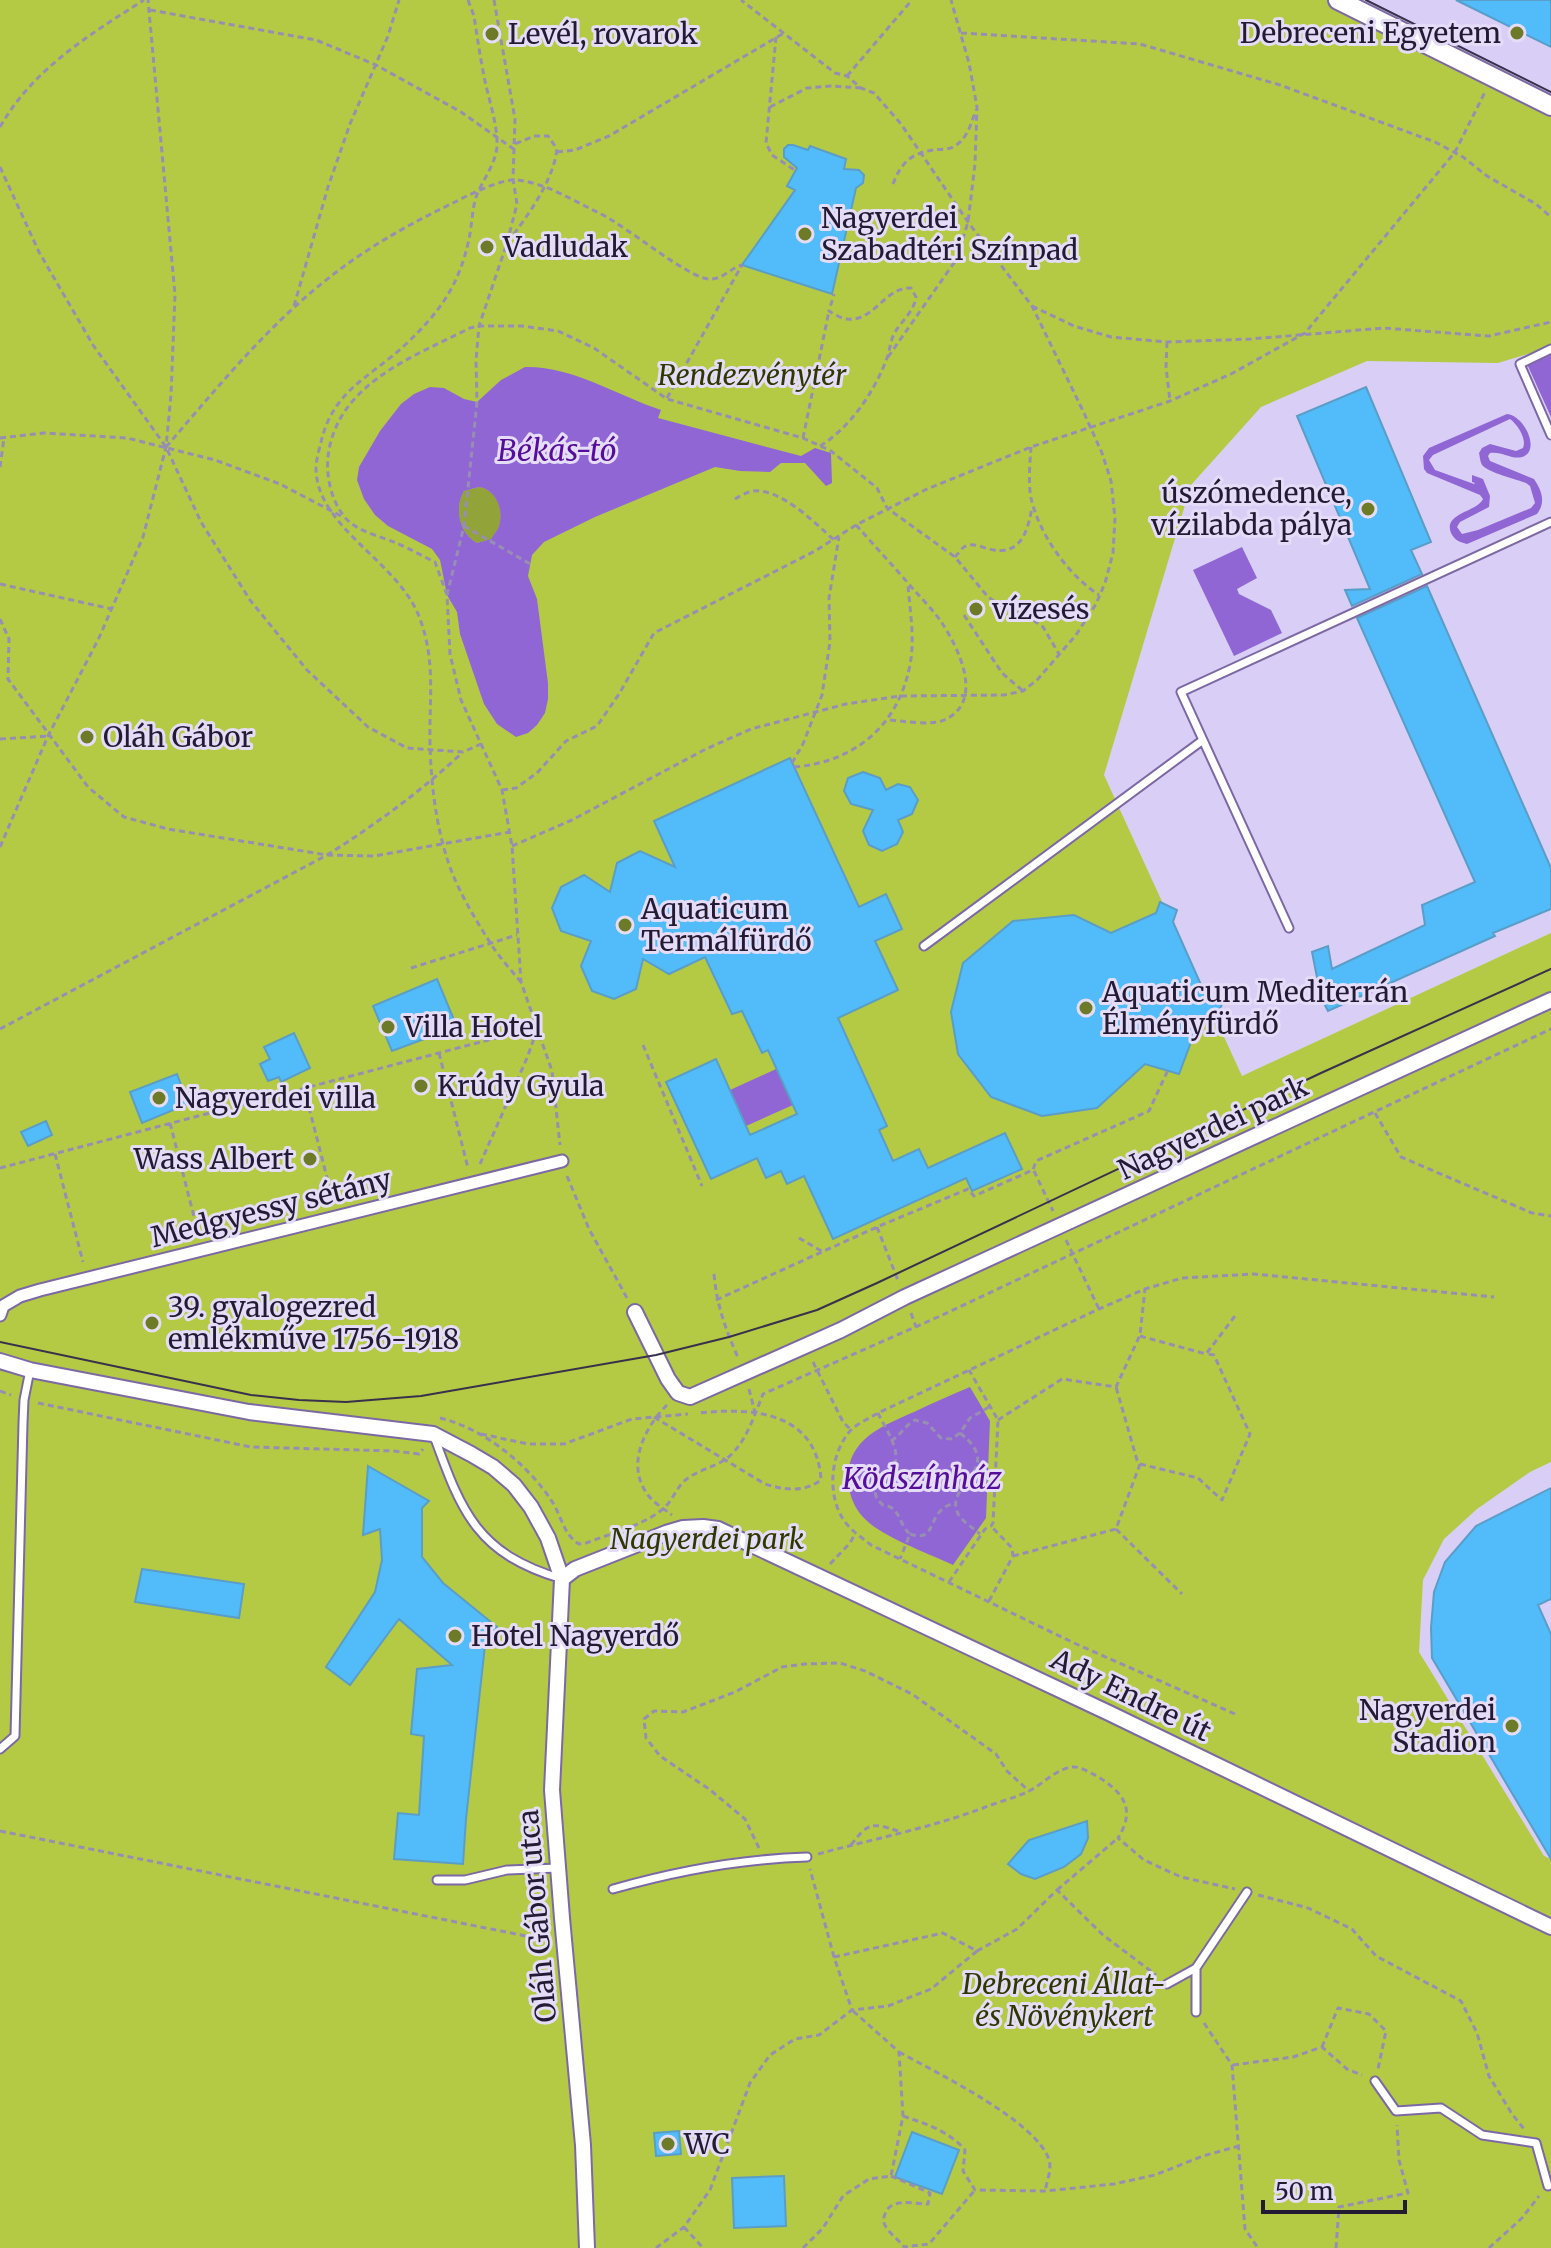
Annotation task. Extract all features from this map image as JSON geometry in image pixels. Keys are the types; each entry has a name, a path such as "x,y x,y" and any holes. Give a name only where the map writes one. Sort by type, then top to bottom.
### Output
{"street":[{"path":"1338,0 1551,106"},
{"name":"Nagyerdei park","path":"678,1393 690,1397 805,1346 1551,1000"},
{"name":"Medgyessy sétány","path":"0,1315 3,1306 20,1296 562,1161"},
{"path":"635,1312 678,1393"},
{"path":"0,1361 30,1370 249,1412 433,1434 482,1460 514,1485 531,1507 548,1538 562,1579 575,1569 683,1528"},
{"name":"Ady Endre út","path":"683,1528 718,1529 1551,1927"},
{"name":"Oláh Gábor utca","path":"562,1579 552,1790 583,2145 587,2248"}],"lane":[{"path":"1551,349 1520,364 1551,435"},
{"path":"1289,928 1181,692 1551,522"},
{"path":"924,946 1203,740"},
{"path":"0,1749 15,1736 24,1400 30,1370"},
{"path":"433,1434 466,1514 488,1541 512,1559 562,1579"},
{"path":"613,1889 665,1874 765,1858 807,1857"},
{"path":"437,1880 465,1880 507,1870 558,1868"},
{"path":"1167,1984 1196,1968 1247,1892"},
{"path":"1196,1968 1196,2012"},
{"path":"1375,2081 1396,2111 1441,2108 1482,2135 1536,2143 1548,2186"}],"path":[{"path":"0,127 40,75 79,41 146,0 150,10 175,295 166,447 143,537 98,640 48,736 0,847"},
{"path":"293,309 328,187 350,124 388,36 399,0"},
{"path":"468,0 474,16 497,149 488,176 478,192 463,264 448,299 396,354 354,384 337,405 323,434 316,468 328,507 342,526 402,587 419,615 430,650 430,751 443,844 453,875 472,914 521,982 512,846 502,790 461,700 450,654 447,595 464,526 477,402 479,326 517,204 513,179 515,119 494,0"},
{"path":"741,0 835,73 847,76 861,88"},
{"path":"847,76 912,0"},
{"path":"888,357 956,260 968,222 975,164 977,107 951,0"},
{"path":"150,10 316,40 376,65 461,112 515,150"},
{"path":"557,152 575,150 609,136 784,33"},
{"path":"961,33 1140,44 1280,85 1435,142 1536,204 1551,217"},
{"path":"776,37 766,143 772,155 796,171"},
{"path":"502,790 516,788 537,773 566,741 597,726 654,633 927,489 1031,447 1170,401 1231,374 1305,333 1455,152 1493,77"},
{"path":"512,846 572,820 706,749 774,722 846,704 900,696 1004,695 1023,691 1038,679 1076,635 1100,595 1113,553 1115,518 1111,481 1102,453 1032,306 968,222 901,124 874,93 861,88 807,88 770,107"},
{"path":"893,184 898,169 909,158 920,152 952,148 967,135 977,107"},
{"path":"507,243 544,186 557,152 548,136 534,136 515,144"},
{"path":"0,167 39,252 93,345 166,447 201,522 250,600 307,670 368,727 407,748 463,752"},
{"path":"166,447 227,377 293,309 330,277 392,235 478,192 513,179 544,186 604,215 692,273 709,279 725,276 742,265 667,399"},
{"path":"820,446 854,414 875,386 893,337 915,303 916,293 911,288 899,288 874,310 860,317 846,319 829,311"},
{"path":"803,438 834,294"},
{"path":"1032,306 1074,326 1111,337 1167,342 1251,339 1383,328 1489,336 1551,322"},
{"path":"343,517 326,472 333,433 346,408 363,389 391,368 470,328 522,326 558,331 594,348 667,399 803,438 851,465 877,488 887,508 955,557 988,597 1043,627 1059,654"},
{"path":"1167,342 1170,401"},
{"path":"0,467 2,438 44,433 127,438 215,460 280,484 328,507 363,530 435,562 447,595"},
{"path":"1031,447 1030,495 1037,518 1069,567 1085,586 1100,595"},
{"path":"735,499 752,491 770,494 794,506 834,540"},
{"path":"955,557 963,547 973,545 994,551 1010,549 1023,540 1029,527 1033,503"},
{"path":"856,525 941,621 966,675 965,696 958,710 943,721 889,720"},
{"path":"464,526 532,565"},
{"path":"839,537 829,598 830,642 822,695 793,765 834,760 858,747 889,720 910,664 908,584"},
{"path":"0,584 112,609"},
{"path":"964,615 1002,673 1023,691"},
{"path":"0,619 9,639 8,679 88,787 124,817 168,829 327,855 374,856 510,832"},
{"path":"0,739 48,736"},
{"path":"0,1029 327,855 376,824 463,752 481,744"},
{"path":"411,968 517,935"},
{"path":"0,1168 538,1027 472,1183"},
{"path":"441,1417 479,1434 518,1462 554,1504 569,1538 579,1544 664,1509 683,1483 699,1471 724,1461 736,1449 763,1394 858,1354 1551,1029"},
{"path":"643,1045 702,1186"},
{"path":"439,1053 472,1183"},
{"path":"716,1300 968,1189 974,1196 1033,1170 1036,1161 1149,1111 1168,1070"},
{"path":"304,1088 337,1217"},
{"path":"1375,1113 1401,1157 1532,1213 1551,1216"},
{"path":"170,1123 202,1250"},
{"path":"55,1154 87,1278"},
{"path":"877,1227 916,1327"},
{"path":"799,1238 823,1252"},
{"path":"714,1274 716,1300 744,1372 755,1413"},
{"path":"1235,1714 1074,1643 871,1545 855,1534 843,1519 834,1498 833,1484 833,1470 851,1430 878,1413 1145,1289 1182,1278 1254,1274 1494,1297"},
{"path":"1140,1335 1214,1355 1250,1434 1222,1500 1198,1478 1140,1464 1137,1460 1116,1387 1140,1335 1145,1289"},
{"path":"1206,1354 1235,1316"},
{"path":"805,1346 843,1422 851,1430"},
{"path":"969,1370 998,1420 991,1526 1012,1548 1013,1556 989,1601"},
{"path":"998,1420 1062,1379 1116,1387"},
{"path":"0,1391 24,1400 251,1447 419,1454"},
{"path":"678,1393 654,1417 637,1458 640,1479 648,1495 683,1528"},
{"path":"891,1441 915,1420 927,1423 944,1440 952,1439 970,1418 989,1407"},
{"path":"479,1434 528,1444 564,1444 632,1419 654,1417 721,1411 755,1413 794,1425 816,1457 821,1480 811,1487 782,1489 765,1484 654,1417"},
{"path":"878,1413 896,1460 876,1487 877,1497 883,1505 894,1508 902,1525 910,1534 917,1536 931,1529 939,1510 956,1503"},
{"path":"960,1433 977,1452 978,1465 960,1489 956,1503 960,1517 981,1535"},
{"path":"1116,1529 1140,1464"},
{"path":"949,1582 985,1529 991,1526"},
{"path":"1013,1556 1116,1529"},
{"path":"1116,1529 1182,1594"},
{"path":"818,1575 855,1534"},
{"path":"900,1559 910,1534"},
{"path":"765,1858 745,1819 709,1789 660,1756 646,1738 644,1719 654,1711 683,1712 735,1692 782,1667 840,1663 865,1671 912,1694 996,1754 1007,1771 1029,1791"},
{"path":"656,2248 684,2227 710,2190 750,2083 770,2055 795,2039 819,2035 852,2010 888,2006 931,1989 977,1951 1017,1929 1118,1838 1128,1816 1124,1800 1113,1786 1083,1769 1072,1767 1058,1772 1029,1791 963,1815 807,1857 852,2010 899,2052 995,2105 1035,2139 1048,2157 1050,2167 1045,2191"},
{"path":"851,1845 863,1830 877,1824 900,1832"},
{"path":"0,1831 531,1937"},
{"path":"1118,1838 1144,1860 1181,1877 1308,1908 1352,1929 1376,1956 1461,2001 1477,2033 1489,2076 1512,2114 1536,2143"},
{"path":"1057,1890 1103,1935 1167,1984"},
{"path":"834,1957 943,1933 977,1951"},
{"path":"1232,2065 1293,2057 1322,2047 1338,2008 1369,2014 1386,2031 1375,2081 1347,2069 1322,2047"},
{"path":"1196,2012 1232,2065 1245,2229 1258,2248"},
{"path":"891,2176 903,2116 899,2052"},
{"path":"1336,2248 1339,2207 1408,2193 1399,2160 1396,2111"},
{"path":"903,2116 932,2126 957,2141 965,2150 963,2171 975,2190"},
{"path":"975,2190 1045,2191 1104,2186 1141,2178 1239,2146"},
{"path":"803,2248 823,2228 843,2196 869,2179 891,2176 930,2193 928,2204 900,2202 886,2211 883,2220 886,2228 904,2247 929,2244 975,2190"},
{"path":"1489,2248 1522,2218 1548,2186"},
{"path":"684,2227 703,2248"}],"green space":[{"name":"Nagyerdei park","path":"0,0 1338,0 1551,106 1551,347 1498,363 1367,361 1261,407 1191,485 1104,775 1242,1076 1551,933 1551,1462 1530,1472 1477,1509 1444,1539 1423,1580 1419,1652 1544,1856 1551,1859 1551,2248 0,2248"},
{"path":"479,487 495,496 500,507 500,520 491,539 477,543 462,527 459,505 464,491"}],"water":[{"path":"1551,353 1551,417 1527,364"},
{"name":"Békás-tó","path":"525,367 560,371 661,410 658,418 801,456 815,448 831,453 832,483 826,486 805,463 781,463 770,472 715,467 595,517 544,542 532,555 528,576 537,599 548,699 545,713 537,725 528,733 516,737 497,724 484,704 460,634 457,612 447,595 440,560 432,549 388,526 375,515 364,499 357,480 359,467 380,431 401,404 414,394 430,387 444,388 477,402 501,380","holes":["479,487 497,501 500,520 491,539 477,543 462,527 459,505 464,491"]},
{"path":"1507,414 1514,416 1528,434 1528,454 1518,458 1494,453 1488,456 1490,461 1534,479 1542,496 1540,510 1467,544 1458,541 1451,533 1452,521 1483,499 1427,473 1423,456 1429,448","holes":["1510,419 1523,436 1523,448 1516,451 1490,444 1479,453 1481,462 1491,471 1530,486 1535,503 1531,508 1462,534 1457,527 1460,522 1489,507 1490,496 1483,479 1472,475 1474,484 1435,470 1429,460 1433,455"]},
{"path":"1242,547 1257,578 1237,589 1239,594 1271,610 1282,633 1234,656 1193,570"},
{"path":"776,1069 793,1105 746,1126 730,1090"},
{"name":"Ködszínház","path":"970,1387 990,1421 986,1518 953,1565 895,1539 866,1520 851,1497 848,1472 857,1448 876,1431"}],"building":[{"path":"1456,0 1551,0 1551,47"},
{"name":"Nagyerdei Szabadtéri Színpad","path":"788,145 808,150 810,146 846,159 844,169 859,170 864,175 863,183 856,188 832,294 742,265 795,190 787,186 797,168 784,157 784,149"},
{"path":"1366,387 1431,542 1411,550 1422,574 1352,606 1345,590 1370,589 1297,416"},
{"path":"1427,586 1551,868 1551,909 1328,1011 1321,998 1312,952 1328,946 1332,969 1425,925 1422,905 1475,882 1357,618"},
{"path":"790,758 859,907 886,894 902,929 875,941 898,990 838,1018 887,1126 879,1130 893,1161 919,1149 928,1168 1005,1133 1022,1169 972,1191 966,1178 833,1239 804,1176 787,1184 781,1171 766,1178 757,1158 711,1179 666,1082 716,1059 750,1135 797,1114 768,1050 762,1053 742,1011 732,1014 705,957 669,974 643,959 636,989 614,999 592,991 581,966 591,941 561,931 552,908 561,887 584,875 610,892 617,863 640,851 675,867 654,821"},
{"path":"863,772 880,778 886,790 898,784 910,787 918,800 912,814 898,820 903,832 897,844 882,851 869,845 863,831 873,810 851,804 844,791 848,778"},
{"name":"Aquaticum Mediterrán Élményfürdő","path":"1160,902 1177,910 1173,922 1206,996 1222,1004 1213,1025 1199,1021 1179,1074 1145,1064 1097,1108 1042,1116 991,1097 958,1054 951,1012 963,963 1013,921 1074,915 1111,933 1156,913"},
{"path":"437,979 457,1027 392,1051 373,1006"},
{"name":"Nagyerdei villa","path":"294,1033 310,1068 281,1082 279,1077 268,1081 260,1064 270,1059 264,1047"},
{"name":"Nagyerdei villa","path":"177,1074 188,1104 142,1123 130,1092"},
{"path":"46,1121 52,1135 28,1146 21,1132"},
{"name":"Hotel Nagyerdő","path":"368,1466 429,1501 422,1508 422,1557 443,1583 497,1627 485,1645 463,1864 394,1859 398,1813 419,1815 424,1736 411,1734 417,1669 452,1665 399,1619 350,1685 326,1667 375,1592 382,1560 380,1529 363,1535"},
{"name":"Nagyerdei Stadion","path":"1551,1488 1551,1599 1538,1605 1551,1634 1551,1859 1432,1658 1431,1628 1434,1592 1445,1562 1476,1526"},
{"path":"142,1569 244,1584 239,1618 135,1602"},
{"path":"1087,1821 1088,1838 1081,1854 1064,1867 1035,1879 1021,1874 1008,1864 1029,1840"},
{"name":"WC","path":"679,2131 681,2154 656,2156 654,2133"},
{"path":"912,2132 959,2150 942,2194 895,2177"},
{"path":"784,2176 786,2226 734,2228 732,2178"}],"tram line":[{"path":"1366,0 1551,92"},
{"path":"0,1342 251,1395 346,1402 421,1396 656,1355 817,1310 1321,1073 1551,969"}],"place":[{"name":"Debreceni Egyetem","path":"1517,33"},
{"name":"Levél, rovarok","path":"492,34"},
{"name":"Nagyerdei Szabadtéri Színpad","path":"805,234"},
{"name":"Vadludak","path":"487,247"},
{"name":"úszómedence, vízilabda pálya","path":"1368,509"},
{"name":"vízesés","path":"976,609"},
{"name":"Oláh Gábor","path":"87,737"},
{"name":"Aquaticum Termálfürdő","path":"625,925"},
{"name":"Aquaticum Mediterrán Élményfürdő","path":"1086,1008"},
{"name":"Villa Hotel","path":"388,1027"},
{"name":"Krúdy Gyula","path":"421,1086"},
{"name":"Nagyerdei villa","path":"159,1098"},
{"name":"Wass Albert","path":"310,1159"},
{"name":"39. gyalogezred emlékműve 1756-1918","path":"152,1323"},
{"name":"Hotel Nagyerdő","path":"455,1636"},
{"name":"Nagyerdei Stadion","path":"1512,1726"},
{"name":"WC","path":"668,2144"}],"park label":[{"name":"Rendezvénytér","path":"752,375"},
{"name":"Debreceni Állat- és Növénykert","path":"1064,2000"}]}
